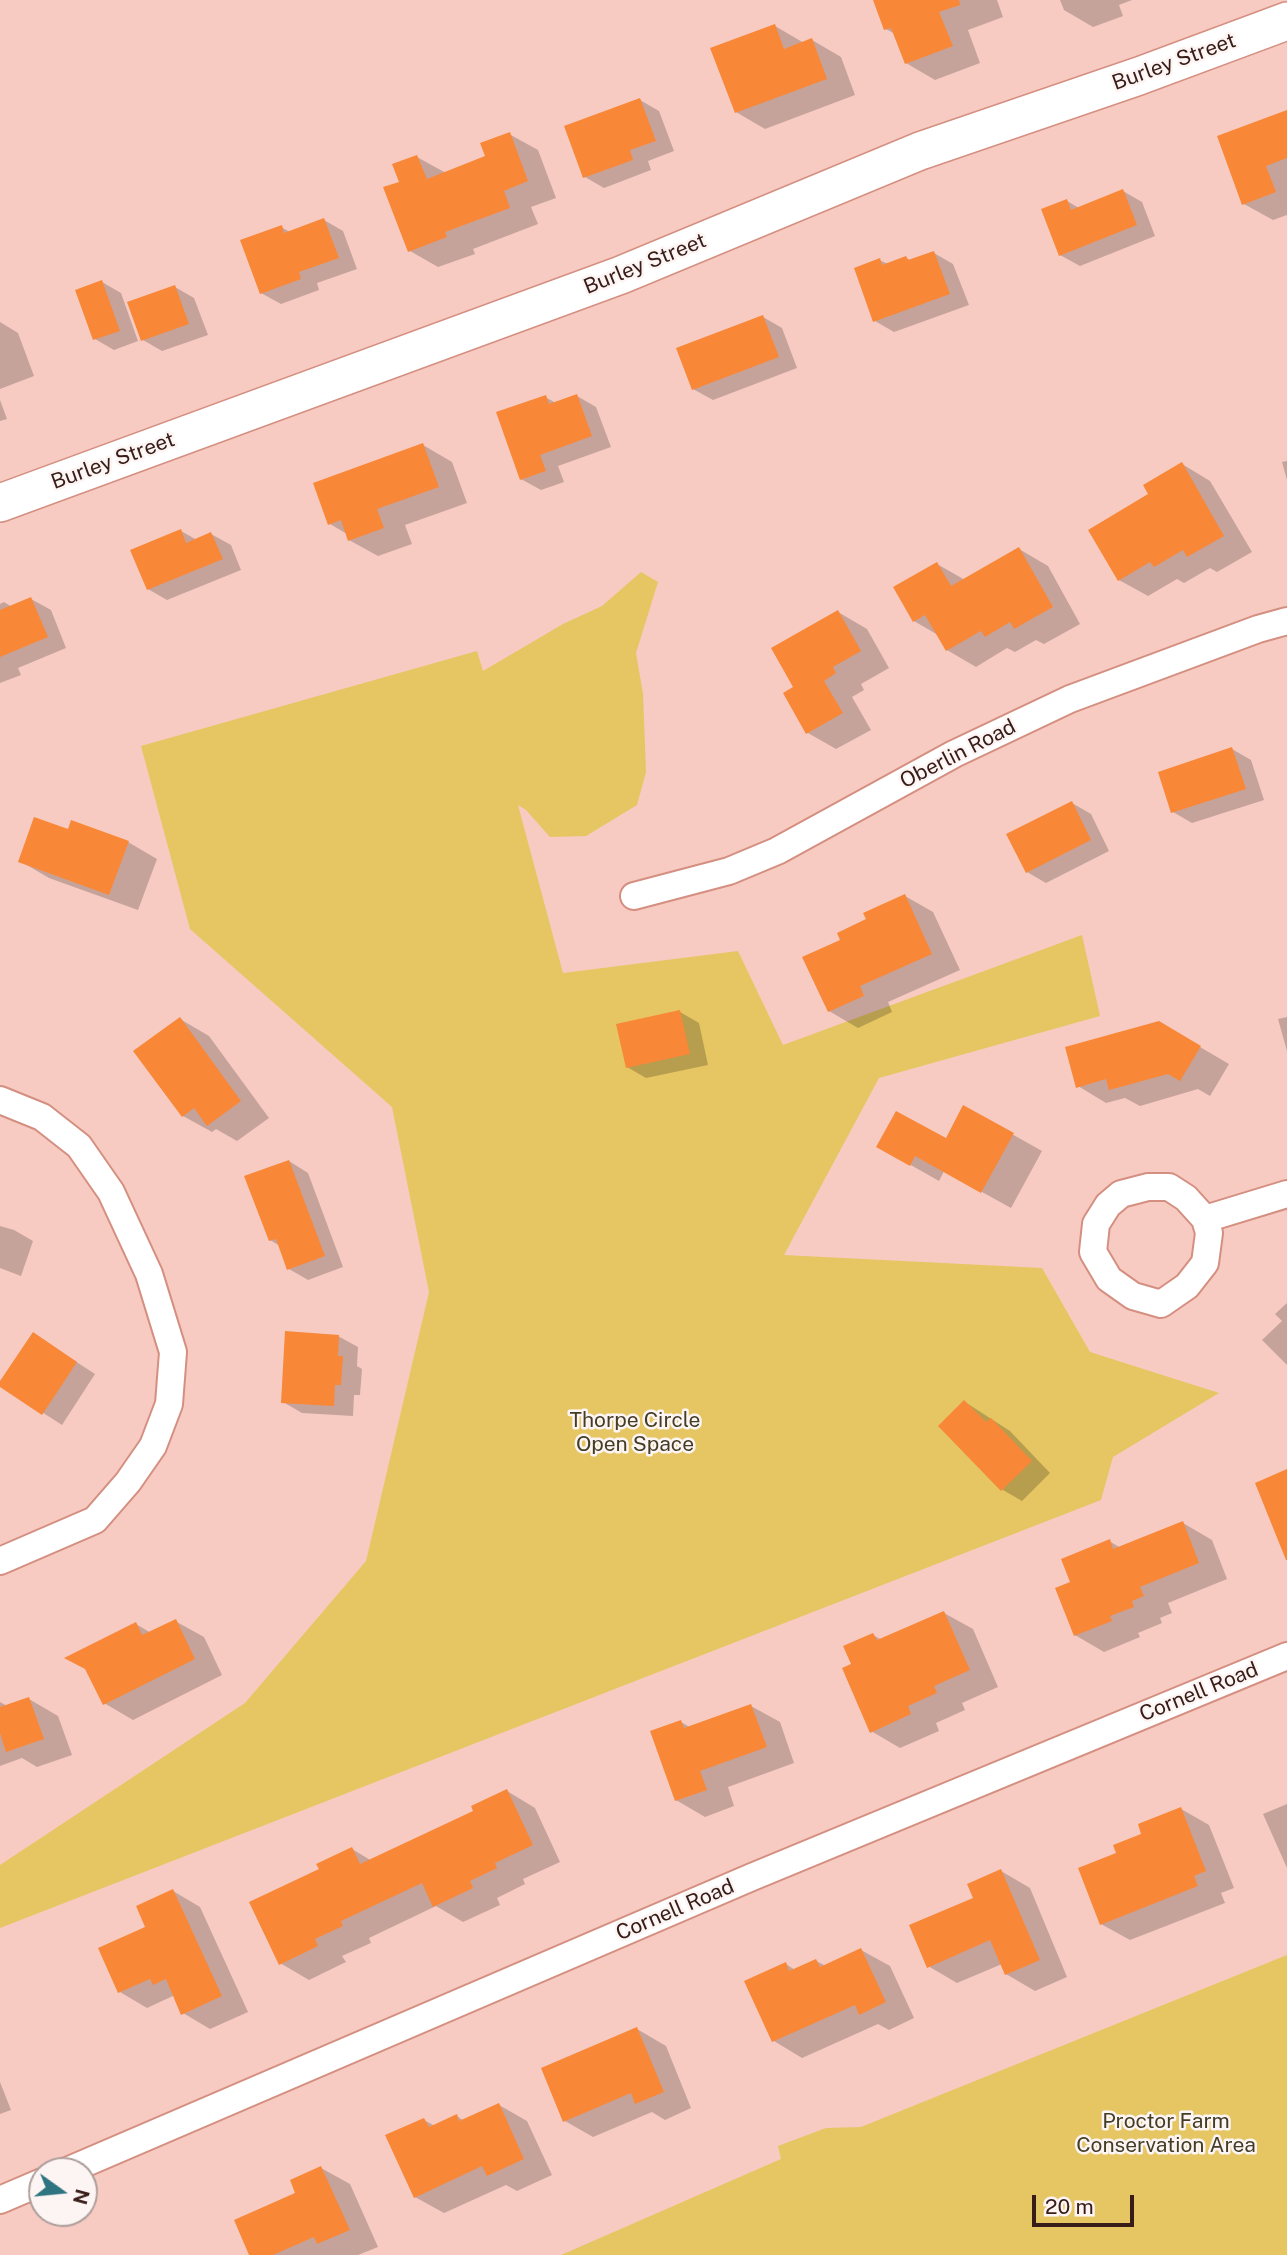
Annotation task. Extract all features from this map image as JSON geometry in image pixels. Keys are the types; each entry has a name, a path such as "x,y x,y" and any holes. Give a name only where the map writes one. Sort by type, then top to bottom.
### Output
{"main road":[{"name":"Burley Street","path":"0,503 621,275 920,151 1139,76 1287,21"}],"street":[{"name":"Oberlin Road","path":"634,895 729,870 777,851 954,754 1070,699 1258,629 1287,621"},
{"path":"0,1100 42,1117 79,1146 111,1192 149,1274 173,1352 169,1404 153,1446 128,1482 95,1520 0,1562"},
{"path":"1148,1187 1169,1187 1186,1198 1205,1219 1209,1233 1205,1263 1187,1286 1161,1304 1133,1296 1108,1279 1093,1252 1096,1224 1108,1205 1121,1194 1148,1187"},
{"path":"1205,1219 1287,1194"},
{"name":"Cornell Road","path":"98,2158 752,1877 1287,1656"},
{"path":"0,2200 28,2188"}],"green space":[{"name":"Thorpe Circle Open Space","path":"641,572 658,582 636,653 643,694 646,772 637,805 586,836 550,837 526,810 518,805 563,973 738,951 783,1045 1082,935 1100,1016 879,1078 784,1255 1042,1268 1090,1352 1219,1393 1113,1457 1101,1500 0,1928 0,1865 245,1703 366,1561 429,1292 392,1107 190,929 141,746 477,651 483,671 563,624 602,606"},
{"name":"Proctor Farm Conservation Area","path":"1287,1955 1287,2255 561,2255 781,2159 778,2146 826,2128 861,2127"}],"building":[{"path":"873,0 959,0 960,5 939,12 953,46 905,64 891,28 884,30"},
{"path":"775,24 784,49 812,38 827,79 735,113 710,48"},
{"path":"640,98 656,141 630,150 633,160 583,178 564,126"},
{"path":"1287,110 1287,158 1266,166 1276,192 1242,205 1217,136"},
{"path":"510,132 528,181 504,191 510,208 445,232 447,237 408,252 383,187 399,182 392,164 417,155 427,179 485,156 480,143"},
{"path":"1123,189 1137,225 1059,256 1041,209 1067,199 1071,210"},
{"path":"324,218 339,258 299,272 301,279 260,294 240,240 282,225 284,233"},
{"path":"934,251 950,294 873,322 854,268 880,258 882,265 906,256 908,260"},
{"path":"102,280 120,331 93,340 75,290"},
{"path":"175,285 189,324 141,341 127,302"},
{"path":"763,315 779,357 692,390 676,348"},
{"path":"577,394 592,436 540,455 546,471 520,480 496,412 546,395 549,404"},
{"path":"423,443 439,487 377,509 384,528 348,541 341,520 328,525 313,483"},
{"path":"1182,462 1224,536 1187,557 1183,550 1154,567 1150,562 1118,581 1088,530 1148,494 1143,485"},
{"path":"181,529 186,543 211,532 223,559 147,590 130,550"},
{"path":"1019,547 1053,607 1014,629 1010,622 985,637 981,631 946,651 925,615 913,622 893,587 937,562 951,586"},
{"path":"31,597 48,637 0,657 0,610"},
{"path":"838,610 861,651 833,667 836,673 824,681 843,713 806,734 783,693 793,687 771,648"},
{"path":"1232,747 1246,789 1171,813 1158,772"},
{"path":"1072,801 1091,840 1026,873 1006,834"},
{"path":"34,817 68,829 71,820 129,841 109,895 18,862"},
{"path":"905,894 932,954 860,986 864,996 828,1012 802,957 840,940 837,933 866,919 863,913"},
{"path":"680,1010 690,1054 626,1068 616,1024"},
{"path":"180,1017 241,1101 207,1126 194,1108 182,1117 133,1051"},
{"path":"1159,1021 1201,1046 1180,1081 1168,1074 1109,1090 1106,1079 1076,1088 1065,1047"},
{"path":"963,1105 1014,1133 981,1193 915,1156 910,1166 876,1147 896,1111 946,1138"},
{"path":"289,1160 325,1256 287,1270 276,1239 269,1241 244,1176"},
{"path":"285,1331 339,1335 338,1356 343,1356 341,1385 335,1385 334,1406 281,1403"},
{"path":"33,1332 77,1362 42,1415 0,1387 0,1381"},
{"path":"964,1400 986,1422 991,1418 1032,1461 1001,1491 938,1426"},
{"path":"1287,1469 1287,1560 1286,1560 1255,1483"},
{"path":"1183,1521 1199,1563 1140,1587 1144,1596 1132,1601 1134,1607 1110,1616 1112,1621 1074,1636 1055,1588 1070,1582 1061,1559 1110,1539 1113,1549"},
{"path":"944,1611 970,1670 934,1686 937,1693 908,1706 911,1714 870,1733 842,1668 851,1664 843,1646 873,1633 877,1640"},
{"path":"176,1619 195,1659 103,1705 85,1669 64,1658 136,1622 142,1635"},
{"path":"29,1697 44,1739 6,1752 0,1733 0,1707"},
{"path":"751,1704 767,1747 700,1771 707,1790 675,1801 650,1731 681,1720 684,1728"},
{"path":"507,1789 533,1845 495,1863 497,1868 470,1881 473,1888 433,1907 422,1883 341,1921 343,1926 315,1939 318,1946 279,1965 249,1902 319,1869 316,1864 352,1847 360,1864 473,1811 471,1806"},
{"path":"1181,1807 1206,1871 1194,1876 1198,1886 1100,1925 1078,1868 1116,1853 1113,1845 1141,1834 1138,1824"},
{"path":"1001,1869 1040,1960 1005,1975 990,1940 927,1968 909,1925 973,1898 967,1884"},
{"path":"173,1889 222,1996 181,2015 166,1979 153,1985 150,1979 118,1993 98,1948 145,1927 136,1906"},
{"path":"861,1948 886,2002 859,2015 855,2005 772,2042 744,1981 786,1962 789,1971 816,1959 820,1967"},
{"path":"637,2027 664,2092 635,2104 631,2093 563,2122 541,2068"},
{"path":"499,2103 524,2159 487,2176 482,2166 414,2198 385,2135 424,2118 429,2127 457,2114 459,2121"},
{"path":"321,2166 350,2230 317,2244 314,2237 273,2255 249,2255 234,2220 295,2193 290,2180"}]}
